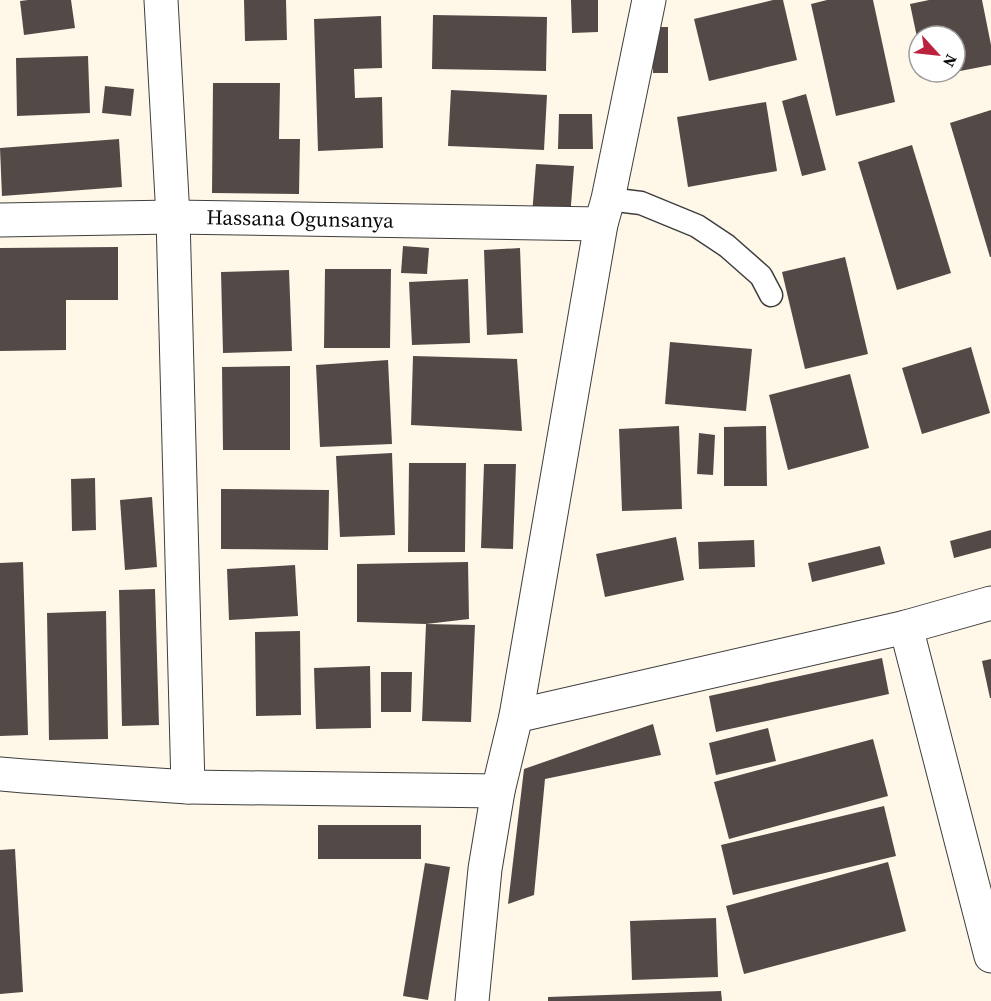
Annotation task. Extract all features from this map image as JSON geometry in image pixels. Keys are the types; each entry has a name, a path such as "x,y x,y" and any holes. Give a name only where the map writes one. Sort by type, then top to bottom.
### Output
{"street":[{"path":"161,0 173,217 188,787"},
{"path":"472,1001 485,869 498,792 516,716 604,211 649,0"},
{"name":"Hassana Ogunsanya","path":"0,220 604,211"},
{"path":"516,716 906,627 991,603"},
{"path":"906,627 991,956"},
{"path":"0,774 188,787 498,792"}],"lane":[{"path":"604,211 641,203 697,226 727,246 761,276 771,295"}],"building":[{"path":"71,0 75,28 24,35 20,1"},
{"path":"244,0 286,0 287,40 245,41"},
{"path":"571,0 598,0 598,32 572,33"},
{"path":"773,0 783,0 797,60 709,81 694,19"},
{"path":"827,0 873,0 895,102 836,116 811,4"},
{"path":"929,0 982,0 991,45 991,65 967,70 967,24 914,24 910,4"},
{"path":"433,15 547,17 546,71 432,69"},
{"path":"381,16 382,68 354,69 355,98 382,97 383,148 318,151 314,19"},
{"path":"653,27 668,27 668,73 653,73"},
{"path":"88,56 90,113 17,116 16,58"},
{"path":"213,83 280,83 279,139 300,139 299,194 212,193"},
{"path":"105,86 134,89 131,116 102,113"},
{"path":"451,90 547,95 544,150 448,146"},
{"path":"806,94 826,170 802,176 782,101"},
{"path":"766,102 777,171 688,187 677,117"},
{"path":"991,110 991,257 990,257 950,123"},
{"path":"559,114 592,114 593,149 558,149"},
{"path":"119,139 122,187 2,196 0,148"},
{"path":"912,145 951,273 897,290 858,162"},
{"path":"536,164 574,166 570,218 532,215"},
{"path":"403,246 429,248 427,274 401,273"},
{"path":"118,247 118,300 66,300 66,350 0,351 0,248"},
{"path":"520,248 523,333 487,335 484,250"},
{"path":"845,257 868,354 805,369 782,272"},
{"path":"325,269 391,269 390,348 324,348"},
{"path":"289,270 292,351 223,353 221,272"},
{"path":"468,279 470,343 412,345 409,282"},
{"path":"670,342 752,349 746,411 665,404"},
{"path":"971,347 990,413 922,434 902,368"},
{"path":"413,356 517,359 522,431 411,425"},
{"path":"388,360 392,444 320,447 316,365"},
{"path":"290,366 290,450 223,450 222,367"},
{"path":"850,374 869,448 788,470 769,395"},
{"path":"679,426 682,509 622,511 619,429"},
{"path":"766,426 767,486 724,486 724,427"},
{"path":"699,433 715,435 713,475 697,474"},
{"path":"392,453 395,535 340,537 336,456"},
{"path":"409,463 466,463 465,552 408,552"},
{"path":"484,464 516,464 513,549 481,548"},
{"path":"95,478 96,530 72,531 71,479"},
{"path":"221,489 329,490 328,550 221,549"},
{"path":"152,497 157,567 125,570 120,500"},
{"path":"991,530 991,548 954,558 950,541"},
{"path":"676,537 684,580 605,597 596,554"},
{"path":"754,540 755,567 699,569 698,542"},
{"path":"880,546 885,564 812,582 808,563"},
{"path":"23,562 28,735 0,736 0,563"},
{"path":"468,562 469,619 426,624 357,622 357,564"},
{"path":"295,565 298,616 229,620 227,569"},
{"path":"155,589 159,725 122,726 119,590"},
{"path":"106,611 108,739 49,740 47,613"},
{"path":"426,624 475,625 471,722 422,721"},
{"path":"300,631 301,715 256,716 255,632"},
{"path":"882,658 889,694 716,732 709,696"},
{"path":"991,659 991,698 990,698 982,661"},
{"path":"370,666 371,728 316,729 314,668"},
{"path":"381,672 412,672 411,712 381,712"},
{"path":"653,724 661,755 545,779 534,895 508,904 524,769"},
{"path":"768,728 776,761 716,775 709,743"},
{"path":"873,739 888,796 729,839 714,782"},
{"path":"884,806 896,856 733,895 721,845"},
{"path":"318,825 421,825 421,859 318,859"},
{"path":"15,849 23,992 0,994 0,850"},
{"path":"888,862 906,931 744,974 726,906"},
{"path":"425,863 450,867 428,1000 403,996"},
{"path":"716,918 718,977 632,980 630,921"},
{"path":"721,991 722,1001 548,1001 548,997"}]}
